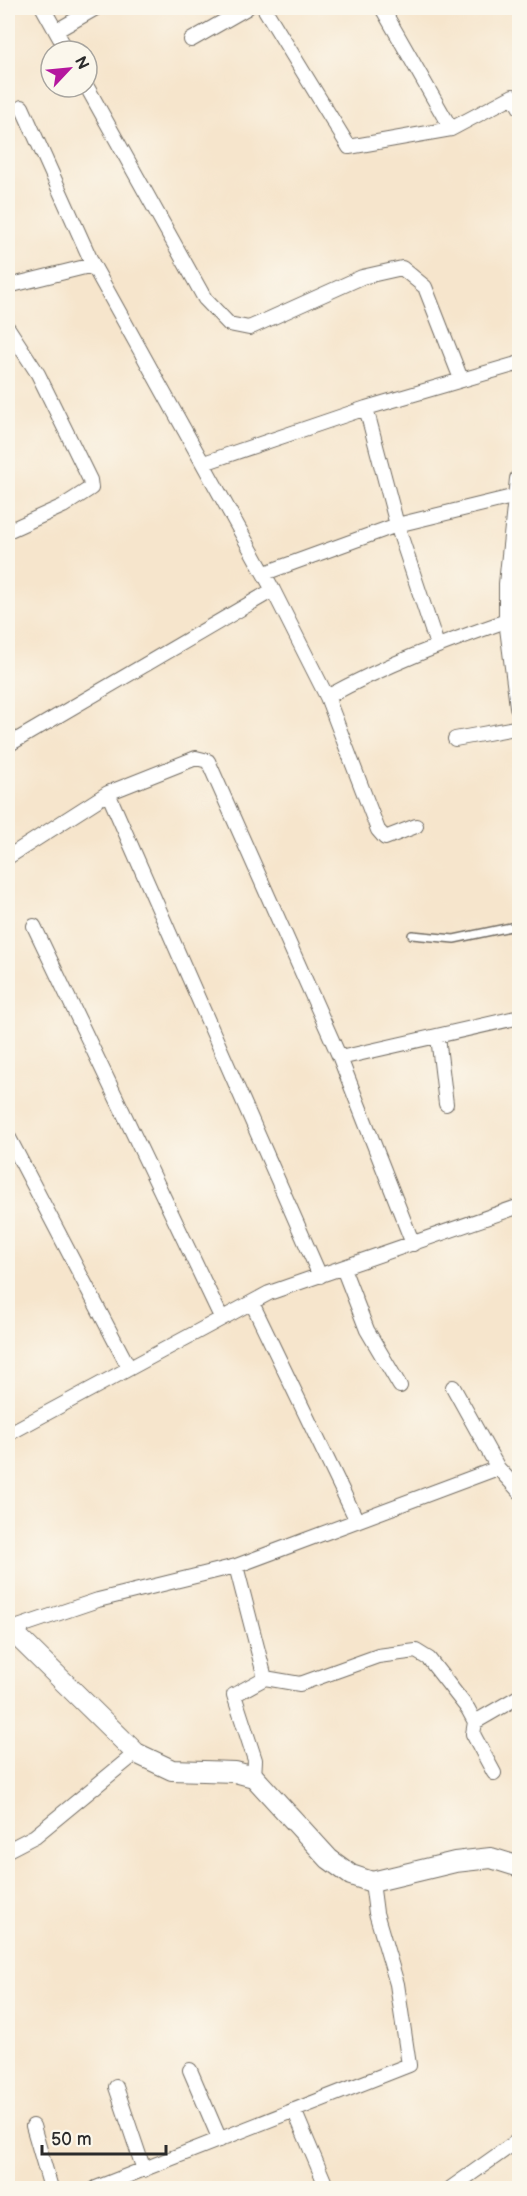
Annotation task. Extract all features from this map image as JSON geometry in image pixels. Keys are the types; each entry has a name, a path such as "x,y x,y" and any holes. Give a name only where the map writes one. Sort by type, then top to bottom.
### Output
{"main road":[{"path":"518,488 514,583 509,620 519,706"},
{"path":"10,1628 136,1753 172,1770 235,1772 254,1777 329,1859 351,1875 372,1882 455,1862 491,1858 519,1867"}],"street":[{"path":"43,8 60,39"},
{"path":"56,31 96,8"},
{"path":"191,40 247,8"},
{"path":"264,8 349,147 451,129 513,96 519,108"},
{"path":"382,8 451,129"},
{"path":"94,99 205,299 229,324 249,328 362,277 402,267 425,287 461,379"},
{"path":"22,107 93,265 265,573 327,697 378,830 385,838 416,826"},
{"path":"8,286 93,265"},
{"path":"8,328 38,374 90,480 91,488 63,506 8,531"},
{"path":"204,463 366,408 519,363"},
{"path":"366,408 397,525 437,645"},
{"path":"265,573 397,525 518,488"},
{"path":"8,745 273,590"},
{"path":"327,697 367,675 437,645 509,620"},
{"path":"455,739 519,728"},
{"path":"8,857 108,793 196,758 208,761 340,1058 413,1244"},
{"path":"108,793 320,1276"},
{"path":"33,926 220,1317"},
{"path":"340,1058 519,1017"},
{"path":"438,1037 446,1104"},
{"path":"8,1136 129,1368"},
{"path":"8,1434 220,1317 269,1293 519,1206"},
{"path":"343,1268 367,1330 400,1386"},
{"path":"252,1303 357,1521"},
{"path":"453,1386 498,1468 519,1492"},
{"path":"10,1628 98,1599 236,1566 498,1468"},
{"path":"236,1566 265,1678"},
{"path":"254,1777 255,1760 234,1695 265,1678 300,1684 378,1656 416,1651 429,1659 468,1709 475,1722 473,1734 494,1773"},
{"path":"475,1722 519,1695"},
{"path":"8,1850 35,1836 136,1753"},
{"path":"96,2188 409,2065 397,1984 376,1913 372,1882"},
{"path":"190,2070 220,2139"},
{"path":"116,2087 144,2170"},
{"path":"294,2110 327,2188"},
{"path":"33,2126 51,2188"},
{"path":"451,2188 519,2139"}],"lane":[{"path":"412,935 453,939 519,925"}]}
